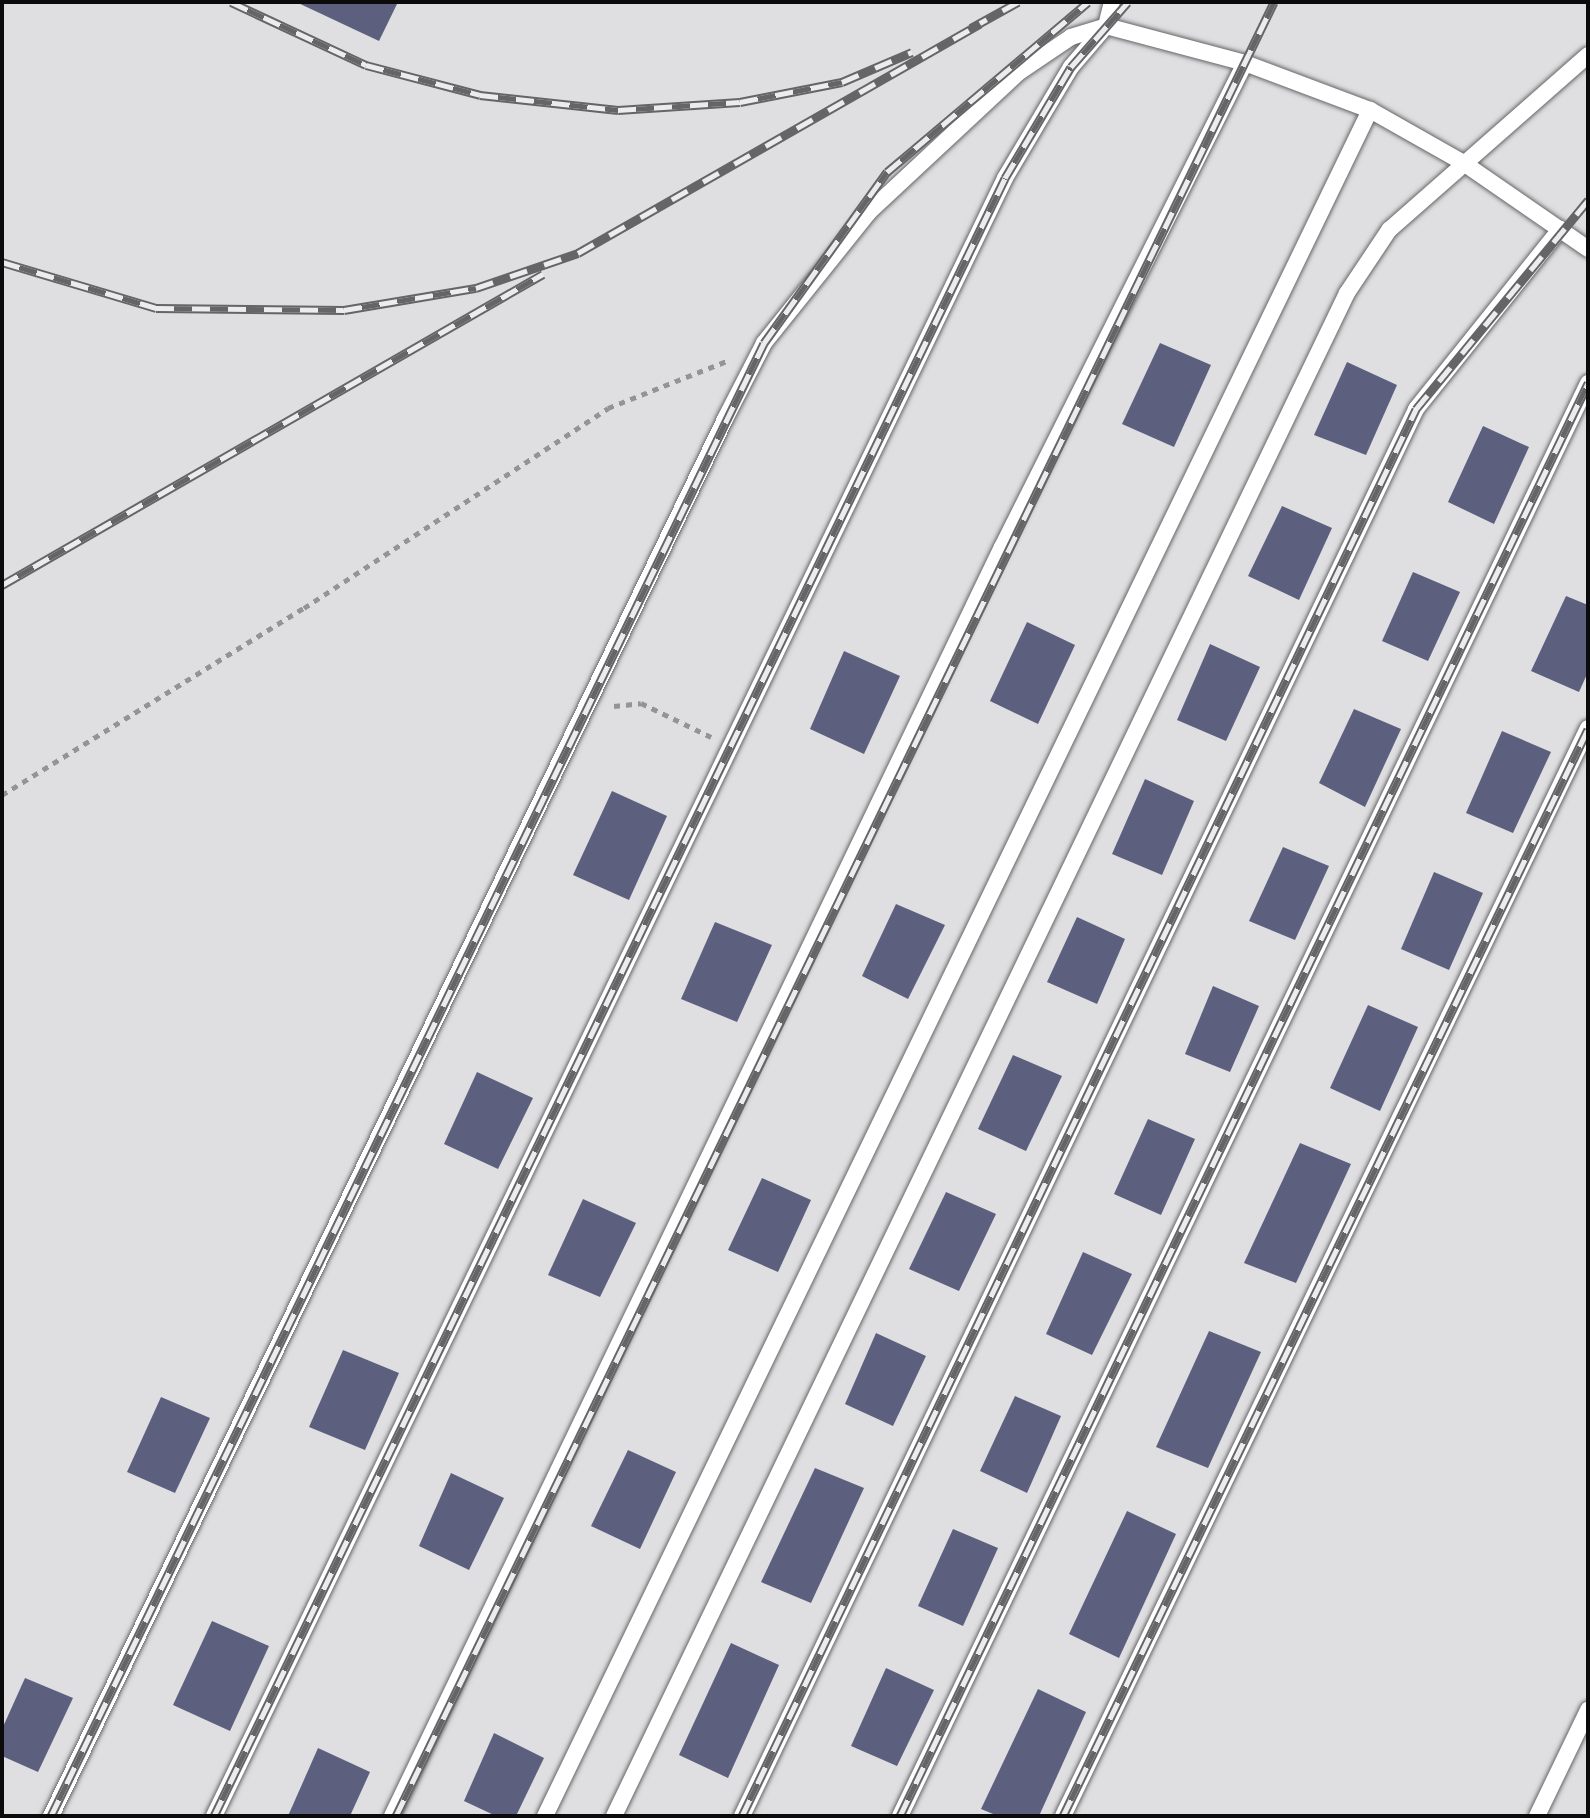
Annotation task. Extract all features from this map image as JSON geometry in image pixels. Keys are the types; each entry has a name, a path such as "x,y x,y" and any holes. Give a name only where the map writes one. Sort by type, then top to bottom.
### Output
{"lane":[{"path":"214,1816 1005,178 1071,67 1106,26 1112,2"},
{"path":"51,1816 764,343 869,212 1006,84 1071,37 1106,26 1245,63 1370,110 1462,162 1588,249"},
{"path":"614,1816 1347,293 1389,230 1462,162 1588,55"},
{"path":"392,1816 1002,547 1245,63"},
{"path":"545,1816 1370,110"},
{"path":"742,1816 1416,409 1560,229"},
{"path":"900,1816 1588,383"},
{"path":"1063,1816 1588,728"},
{"path":"1537,1816 1588,1710"}],"path":[{"path":"2,795 304,608 608,408 764,343"},
{"path":"585,710 641,703 731,747"}],"building":[{"path":"296,2 398,2 379,41"},
{"path":"1160,343 1211,365 1174,447 1122,424"},
{"path":"1347,362 1397,385 1366,455 1314,435"},
{"path":"1483,426 1529,447 1494,524 1448,502"},
{"path":"1282,506 1332,528 1299,600 1248,576"},
{"path":"1413,572 1460,592 1428,661 1382,641"},
{"path":"1566,596 1588,605 1588,672 1579,692 1531,671"},
{"path":"1027,622 1075,645 1038,724 990,701"},
{"path":"1210,644 1260,667 1226,741 1177,720"},
{"path":"844,651 900,676 864,754 810,729"},
{"path":"1354,709 1401,729 1365,807 1319,783"},
{"path":"1502,731 1551,752 1513,833 1466,813"},
{"path":"1145,779 1194,801 1162,875 1112,854"},
{"path":"612,791 667,816 629,900 573,875"},
{"path":"1283,847 1329,866 1295,940 1249,921"},
{"path":"1434,872 1483,893 1449,970 1401,949"},
{"path":"896,904 945,925 908,999 862,976"},
{"path":"1077,917 1125,939 1097,1004 1047,982"},
{"path":"715,922 772,945 737,1022 681,999"},
{"path":"1213,986 1259,1006 1230,1072 1185,1054"},
{"path":"1368,1005 1418,1027 1380,1111 1330,1088"},
{"path":"1013,1055 1062,1076 1026,1151 978,1129"},
{"path":"477,1072 533,1098 498,1169 444,1144"},
{"path":"1148,1119 1195,1139 1161,1215 1114,1194"},
{"path":"1300,1143 1351,1164 1296,1283 1244,1263"},
{"path":"762,1178 811,1200 778,1272 728,1250"},
{"path":"946,1192 996,1214 959,1291 909,1269"},
{"path":"583,1199 636,1223 600,1297 548,1275"},
{"path":"1083,1252 1132,1274 1092,1355 1046,1334"},
{"path":"1209,1331 1261,1352 1208,1468 1156,1447"},
{"path":"876,1333 926,1356 893,1426 845,1404"},
{"path":"343,1350 399,1373 365,1450 309,1427"},
{"path":"1015,1396 1061,1416 1027,1493 980,1471"},
{"path":"161,1397 210,1418 175,1493 127,1472"},
{"path":"628,1450 676,1472 640,1549 591,1526"},
{"path":"815,1468 864,1488 811,1603 761,1582"},
{"path":"451,1473 504,1498 469,1570 419,1546"},
{"path":"1127,1511 1176,1534 1119,1658 1069,1634"},
{"path":"953,1529 998,1548 963,1626 918,1606"},
{"path":"212,1621 269,1646 230,1731 173,1705"},
{"path":"731,1643 779,1665 728,1778 679,1755"},
{"path":"886,1668 934,1690 897,1766 851,1746"},
{"path":"25,1678 73,1698 38,1772 2,1756 2,1729"},
{"path":"1038,1689 1086,1712 1039,1816 998,1816 981,1809"},
{"path":"494,1733 544,1758 516,1816 496,1816 464,1801"},
{"path":"318,1748 370,1772 350,1816 288,1816"}],"railway":[{"path":"231,2 366,65 480,95 618,110 740,102 842,82 912,52"},
{"path":"971,28 1018,2"},
{"path":"51,1816 764,343 887,172 1088,2"},
{"path":"214,1816 1005,178 1071,67 1128,2"},
{"path":"396,1816 1274,2"},
{"path":"2,262 156,308 344,310 476,288 578,253 980,24"},
{"path":"742,1816 1416,409 1588,200"},
{"path":"2,585 543,274"},
{"path":"900,1816 1588,383"},
{"path":"1063,1816 1588,729"}]}
